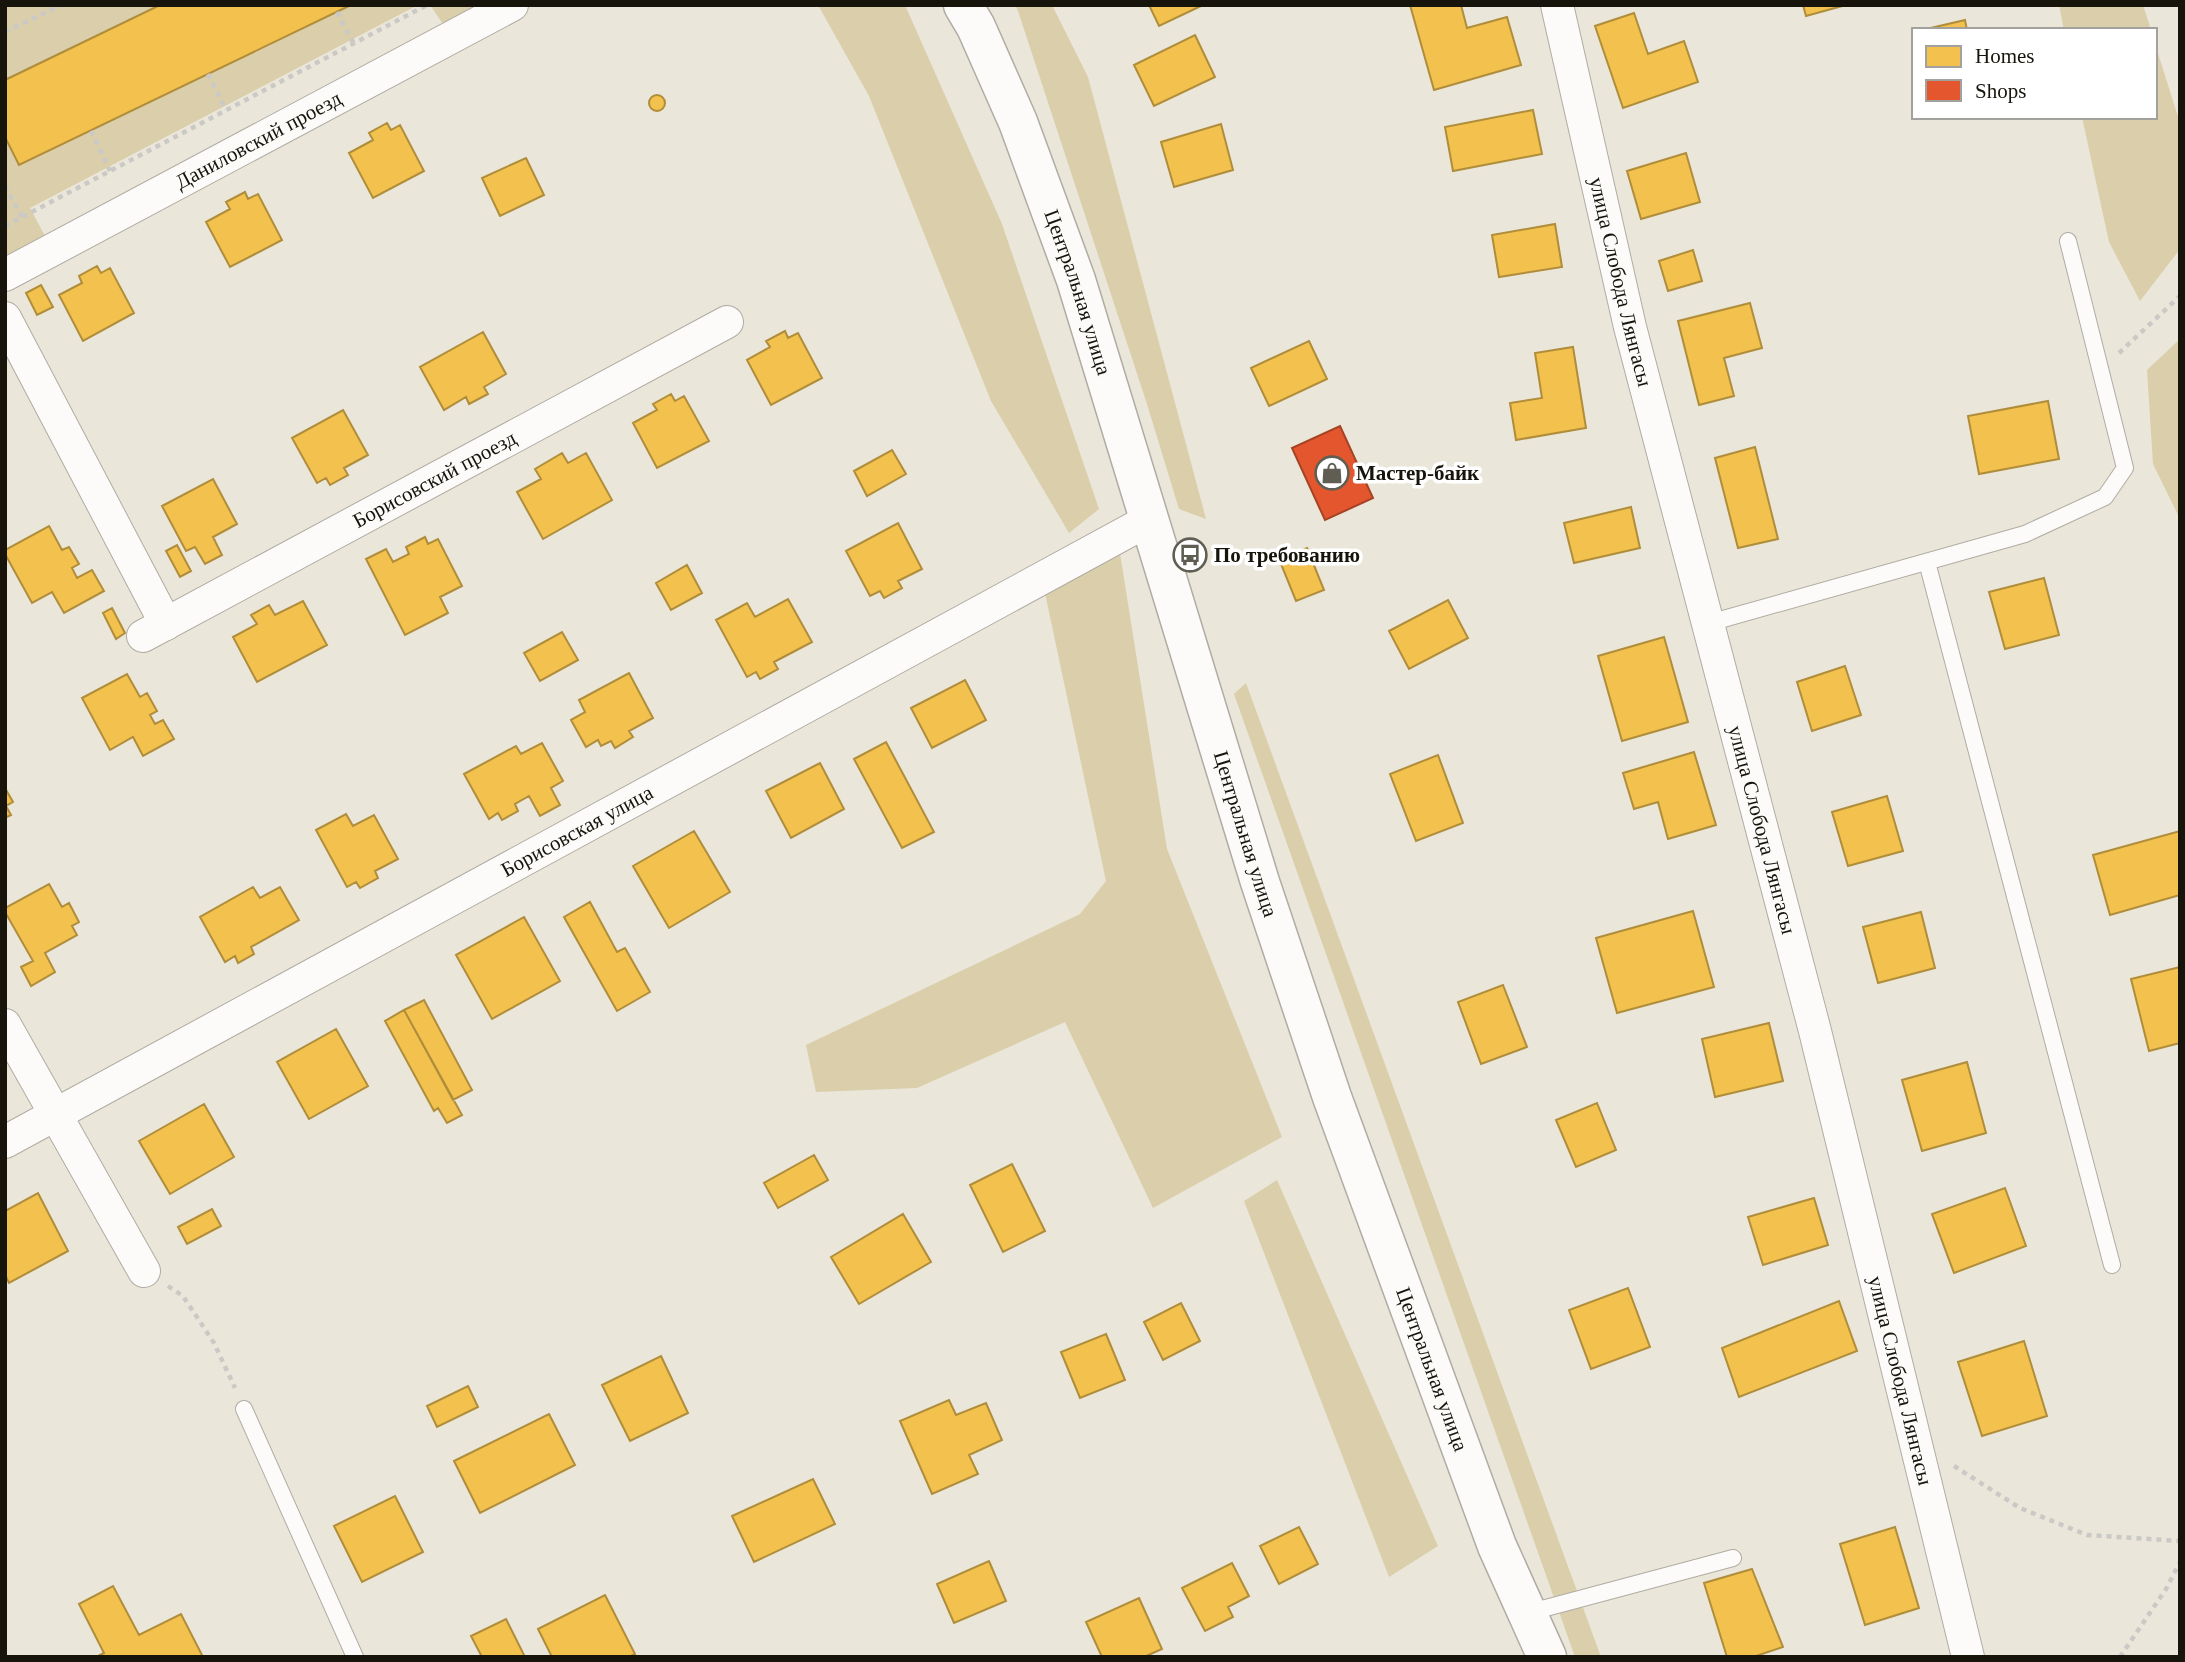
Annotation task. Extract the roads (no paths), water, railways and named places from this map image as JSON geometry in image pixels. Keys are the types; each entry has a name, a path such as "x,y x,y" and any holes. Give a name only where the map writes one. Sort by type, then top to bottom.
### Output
{"street":[{"name":"Даниловский проезд","path":"5,275 512,5"},
{"name":"Центральная улица","path":"963,5 976,27 1018,122 1076,280 1260,882 1332,1097 1497,1546 1547,1657"},
{"name":"улица Слобода Лянгасы","path":"1557,5 1630,327 1812,1018 1968,1657"},
{"name":"Борисовский проезд","path":"5,318 154,630 727,323"},
{"name":"Борисовская улица","path":"5,1142 1149,520"},
{"path":"5,1024 144,1271"}],"lane":[{"path":"1709,624 2025,534 2105,497 2126,468 2068,241"},
{"path":"1927,562 2112,1265"},
{"path":"244,1409 355,1657"},
{"path":"1527,1613 1732,1558"}],"place":[{"name":"Мастер-байк","path":"1332,473"},
{"name":"По требованию","path":"1190,555"}]}
